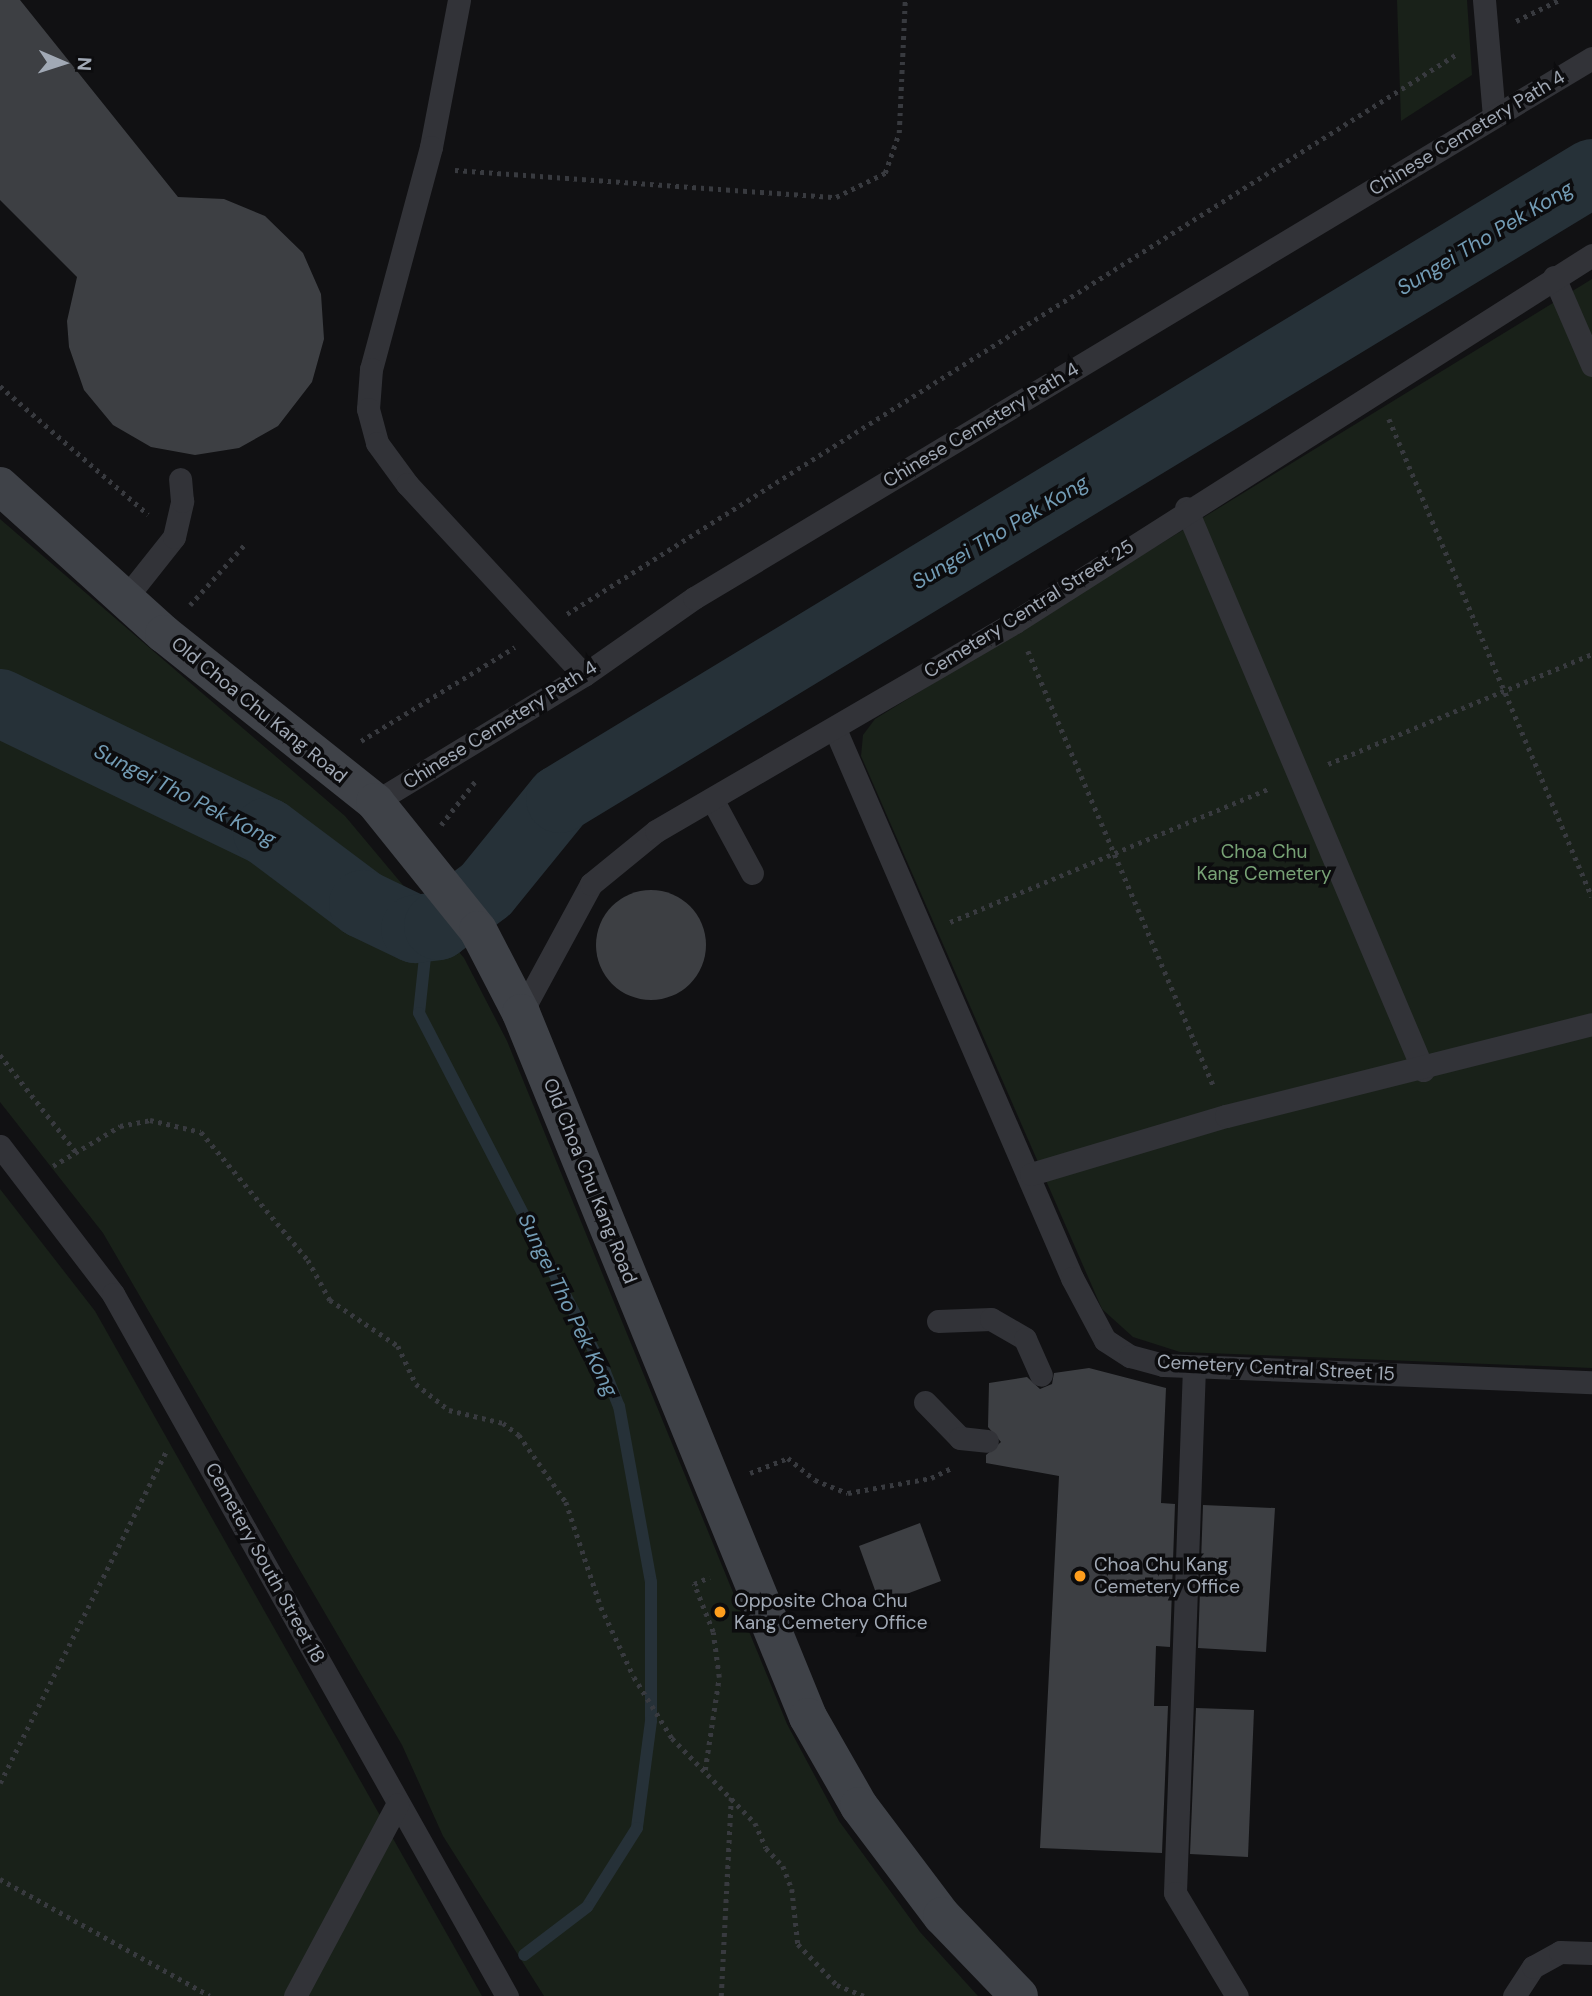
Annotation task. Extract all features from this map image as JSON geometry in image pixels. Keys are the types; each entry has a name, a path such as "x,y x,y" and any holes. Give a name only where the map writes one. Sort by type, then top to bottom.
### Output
{"street":[{"name":"Old Choa Chu Kang Road","path":"0,486 164,634 375,802 431,867 478,930 521,1013 808,1717 859,1806 942,1916 1019,1996"}],"lane":[{"path":"459,0 425,168 382,323 368,408 377,443 407,484 584,675"},
{"path":"1484,0 1494,117"},
{"name":"Chinese Cemetery Path 4","path":"375,802 584,675 694,598 1592,58"},
{"name":"Cemetery Central Street 25","path":"521,1013 591,884 656,831 1015,622 1186,508 1592,255"},
{"path":"1554,277 1592,365"},
{"path":"124,600 174,537 182,500 180,479"},
{"path":"1186,508 1423,1070"},
{"name":"Cemetery Central Street 15","path":"835,729 927,932 1031,1174 1072,1278 1105,1340 1130,1356 1194,1367 1592,1382"},
{"path":"712,799 752,873"},
{"path":"1031,1174 1226,1116 1423,1070 1592,1024"},
{"name":"Cemetery South Street 18","path":"0,1146 113,1294 397,1805 507,1996"},
{"path":"938,1321 991,1319 1025,1339 1041,1375"},
{"path":"1194,1367 1175,1893 1237,1996"},
{"path":"925,1402 960,1438 987,1441"},
{"path":"295,1996 397,1805"},
{"path":"1514,1996 1534,1967 1551,1957 1592,1953"}],"path":[{"path":"425,168 836,197 885,173 895,143 905,0"},
{"path":"325,764 1487,35 1559,0"},
{"path":"0,386 174,537"},
{"path":"1376,390 1592,897"},
{"path":"164,634 246,543"},
{"path":"1015,622 1116,853 1226,1116"},
{"path":"927,932 1592,654"},
{"path":"431,867 486,767"},
{"path":"0,1055 76,1152"},
{"path":"28,1180 120,1126 150,1120 201,1132 308,1260 330,1300 398,1346 416,1384 449,1410 503,1423 519,1435 566,1502 601,1607 634,1677 672,1738 731,1796 783,1866 792,1889 798,1944 837,1985 864,1996"},
{"path":"0,1783 183,1417"},
{"path":"745,1465 752,1476 788,1458 815,1479 848,1493 931,1478 967,1461"},
{"path":"705,1771 719,1677 713,1632 694,1584 746,1563"},
{"path":"721,1996 731,1796"},
{"path":"0,1879 211,1996"}],"green space":[{"path":"1397,0 1467,0 1472,75 1401,121"},
{"name":"Choa Chu Kang Cemetery","path":"1592,279 1592,1368 1180,1352 1133,1337 1102,1309 861,756 863,735 875,719"},
{"path":"0,519 345,816 464,958 507,1041 787,1724 839,1821 920,1932 978,1996 544,1996 443,1836 402,1745 103,1233 0,1102"},
{"path":"0,1189 95,1311 482,1996 0,1996"}],"building":[{"path":"0,0 20,0 178,197 224,199 265,216 303,253 321,294 324,339 312,382 278,426 239,448 195,455 151,447 113,425 84,390 69,347 67,321 77,277 0,200"},
{"path":"651,890 672,895 690,906 701,924 706,945 701,966 690,984 672,995 651,1000 630,995 612,984 601,966 596,945 601,924 612,906 630,895"},
{"path":"1089,1368 1166,1388 1161,1503 1175,1504 1170,1647 1156,1646 1154,1706 1168,1706 1162,1853 1040,1848 1059,1476 986,1463 986,1455 1001,1442 988,1427 989,1383 1027,1377 1040,1389 1052,1384 1054,1373"},
{"path":"1203,1505 1275,1508 1266,1652 1198,1648"},
{"path":"920,1523 941,1581 880,1604 859,1546"},
{"path":"1196,1708 1254,1710 1248,1857 1190,1854"}],"waterway":[{"name":"Sungei Tho Pek Kong","path":"0,703 267,832 363,904 415,929 438,926 486,890 560,799 1592,173"},
{"name":"Sungei Tho Pek Kong","path":"438,926 425,957 419,1013 605,1372 619,1406 651,1582 651,1721 637,1828 587,1907 524,1955"}],"place":[{"name":"Choa Chu Kang Cemetery Office","path":"1080,1576"},
{"name":"Opposite Choa Chu Kang Cemetery Office","path":"720,1612"}]}
